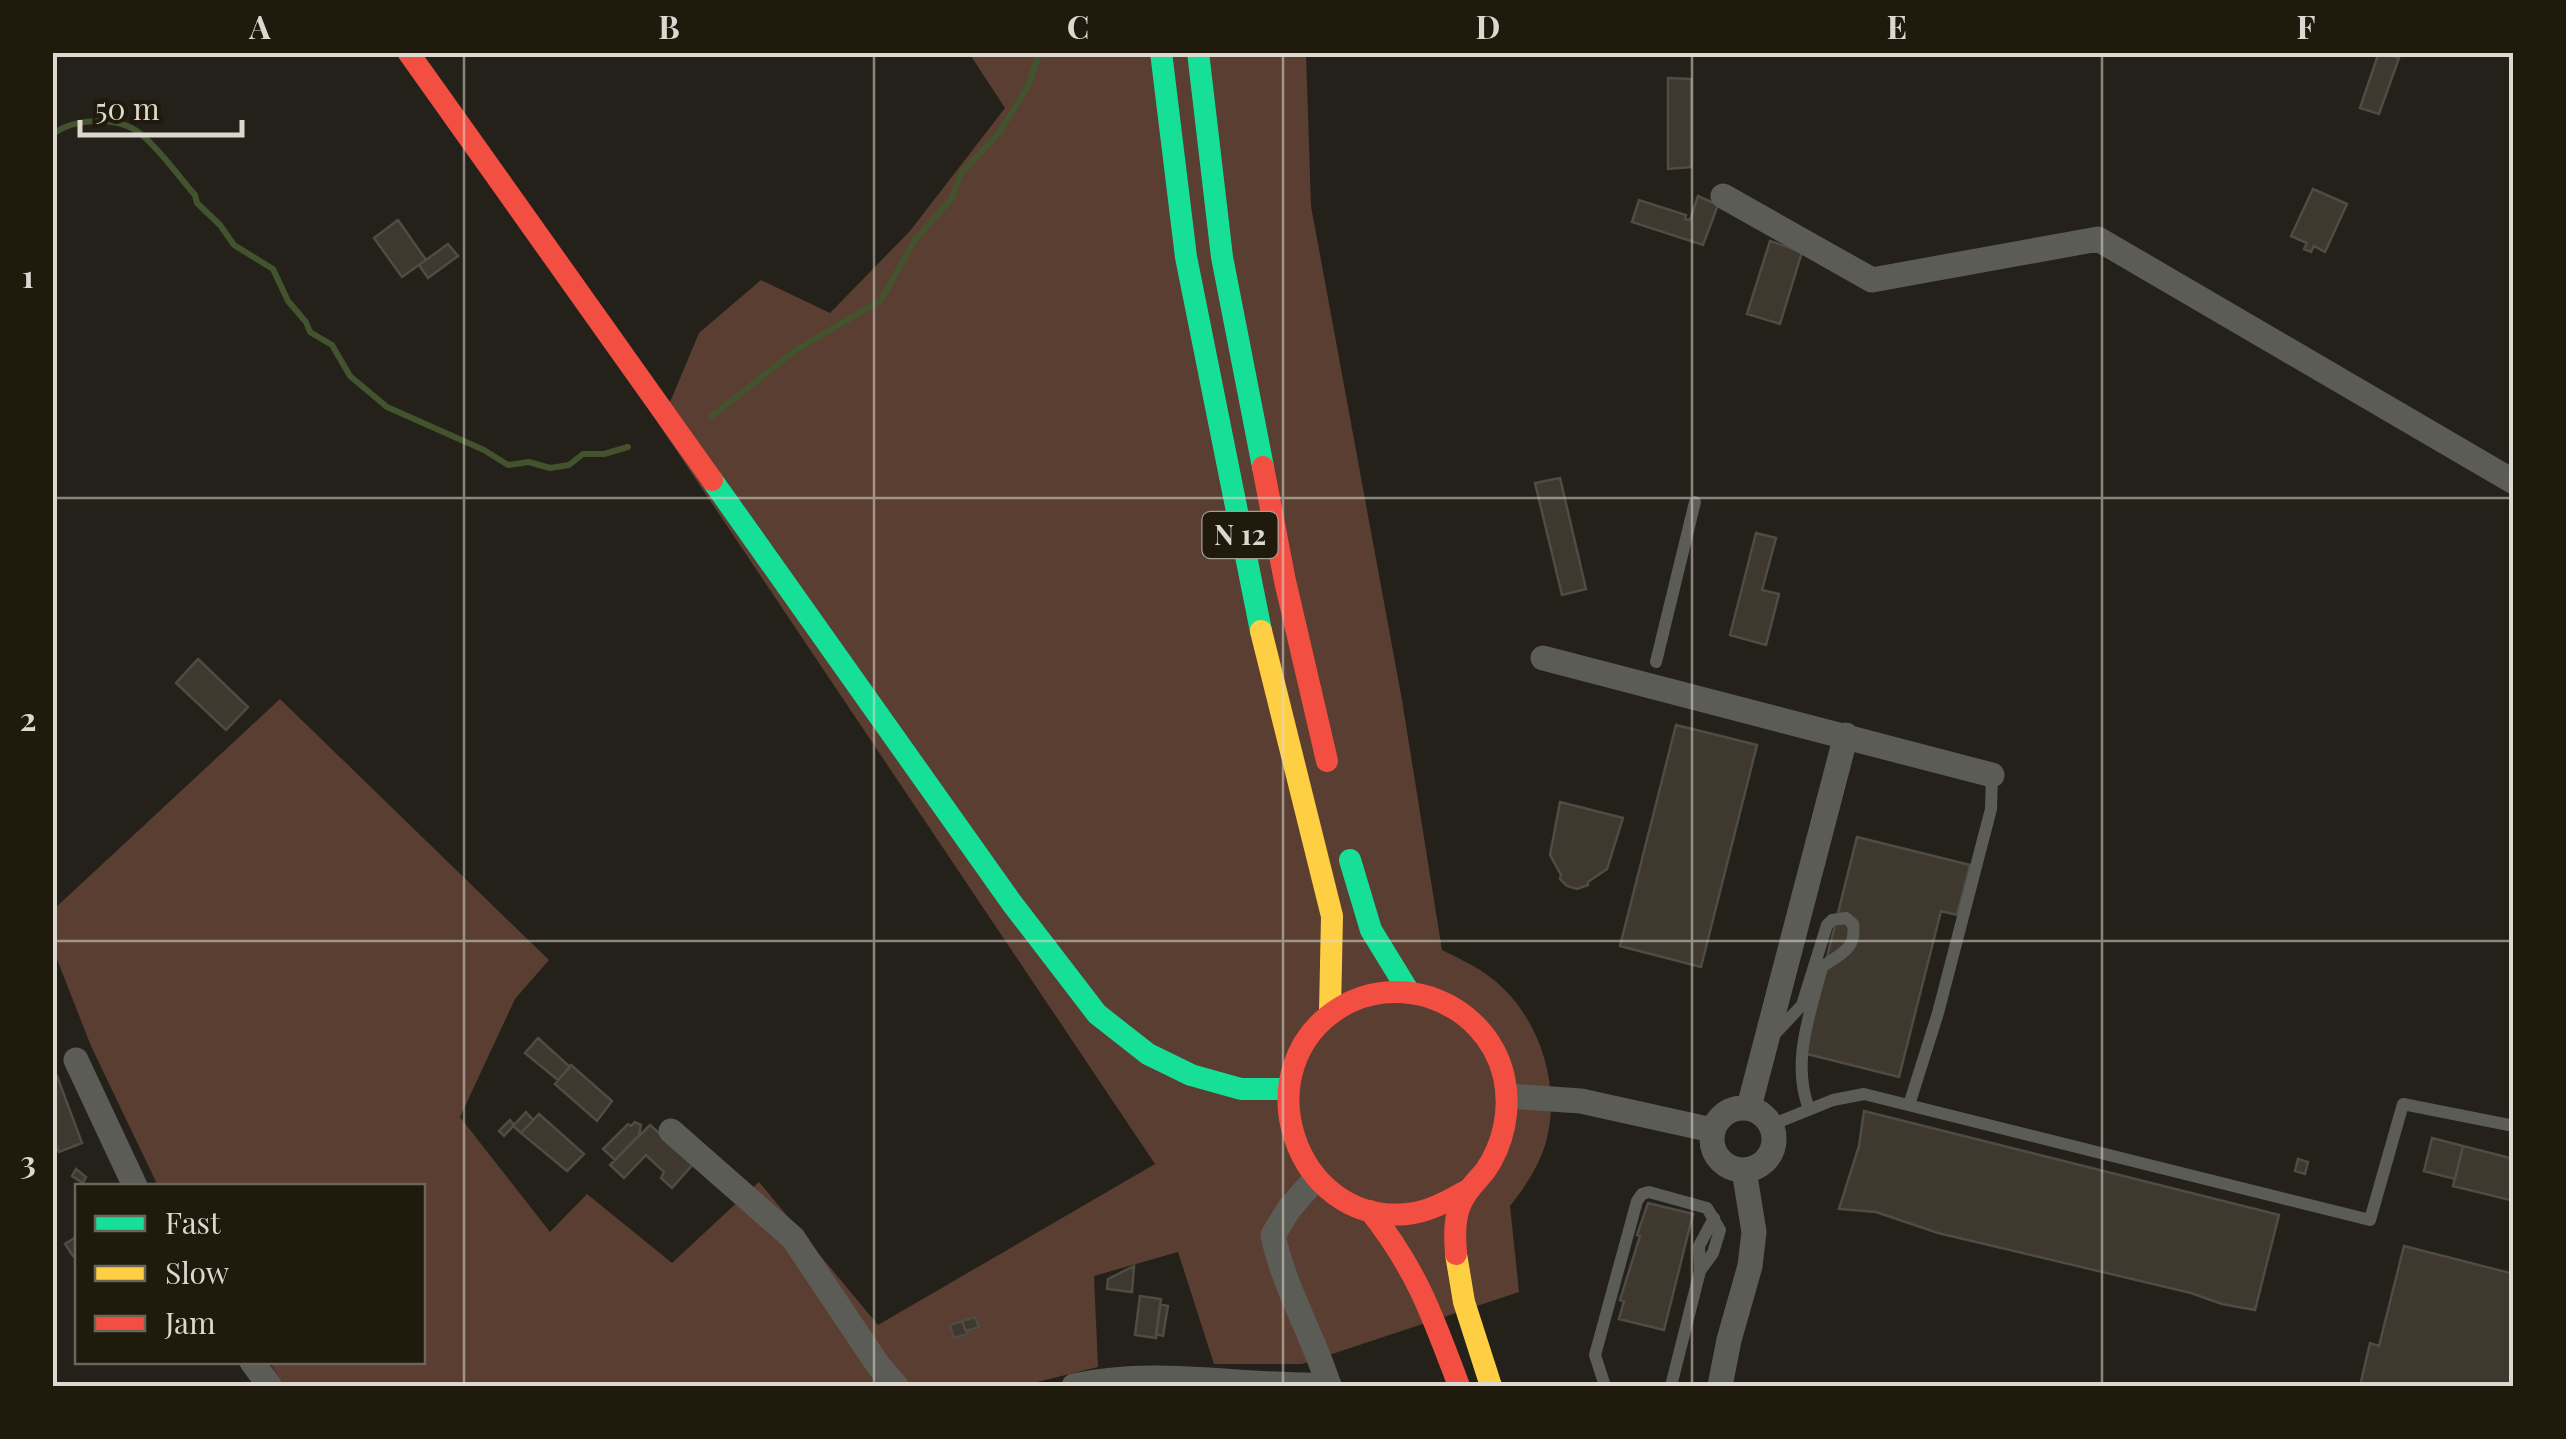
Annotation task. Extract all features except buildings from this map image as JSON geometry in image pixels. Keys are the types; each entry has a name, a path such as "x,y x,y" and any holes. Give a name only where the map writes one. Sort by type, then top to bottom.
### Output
{"main road":[{"path":"408,52 1011,902 1097,1014 1148,1054 1191,1075 1241,1089 1286,1090"},
{"name":"N 12","path":"1162,52 1186,257 1251,590 1332,916 1330,1012"},
{"name":"N 12","path":"1198,52 1222,257 1285,582 1332,786"},
{"path":"1345,842 1363,916 1383,956 1409,992"},
{"path":"1381,992 1409,992 1446,1003 1477,1026 1498,1058 1508,1096 1504,1132 1489,1165 1464,1192 1435,1208 1403,1214 1370,1211 1340,1199 1315,1179 1296,1152 1286,1122 1286,1090 1293,1060 1308,1034 1330,1012 1354,999 1381,992"},
{"path":"1464,1192 1456,1216 1457,1269 1491,1386"},
{"path":"1370,1211 1400,1249 1426,1298 1459,1386"}],"street":[{"path":"1722,196 1872,280 2098,239 2514,482"},
{"path":"1543,658 1992,775"},
{"path":"1749,1108 1846,735"},
{"path":"76,1060 135,1184"},
{"path":"1508,1096 1581,1102 1712,1130"},
{"path":"1749,1108 1766,1117 1771,1125 1772,1152 1760,1165 1734,1169 1713,1150 1712,1130 1730,1109 1749,1108"},
{"path":"671,1132 793,1238 896,1386"},
{"path":"1720,1386 1728,1340 1747,1280 1754,1232 1744,1170"},
{"path":"1074,1386 1152,1377 1329,1386 1310,1332 1279,1265 1272,1235 1315,1179"},
{"path":"254,1364 270,1386"}],"lane":[{"path":"1656,662 1695,502"},
{"path":"1909,1105 1938,1013 1991,809 1992,775"},
{"path":"1766,1044 1802,1005 1826,925 1846,918 1853,924 1855,936 1849,949 1822,967 1803,1040 1800,1062 1810,1109"},
{"path":"1771,1125 1864,1094 2370,1220 2403,1104 2514,1126"},
{"path":"1605,1386 1595,1355 1637,1201 1650,1192 1706,1208 1720,1230 1713,1254 1700,1271 1670,1386"}],"shaded area":[{"path":"969,53 1306,53 1311,206 1402,700 1442,950 1479,969 1507,992 1532,1028 1548,1071 1551,1094 1547,1138 1532,1174 1510,1206 1519,1292 1302,1364 1214,1364 1178,1252 1094,1276 1098,1367 1021,1386 285,1386 270,1364 425,1364 425,1184 157,1184 91,1046 53,949 53,910 280,699 549,960 515,999 460,1117 550,1232 587,1194 672,1263 759,1182 878,1325 1155,1164 660,426 699,333 761,280 830,313 910,231 1005,108"}],"waterway":[{"path":"712,416 796,350 881,300 915,240 952,198 961,173 999,133 1027,88 1040,52"},
{"path":"52,135 72,125 97,121 122,124 142,135 234,245 273,269 288,301 310,332 332,345 350,376 387,407 484,450 508,465 529,462 550,468 569,465 583,454 604,454 628,447"}],"traffic: fast":[{"path":"1161,52 1186,257 1261,631"},
{"path":"1198,52 1222,257 1263,467"},
{"path":"712,480 1011,902 1097,1014 1148,1054 1191,1075 1241,1089 1286,1089"},
{"path":"1350,860 1371,930 1409,992"}],"traffic: slow":[{"path":"1261,631 1332,916 1330,1012"},
{"path":"1456,1254 1464,1302 1491,1386"}],"traffic: jam":[{"path":"408,52 712,480"},
{"path":"1263,467 1327,761"},
{"path":"1456,1254 1459,1208 1492,1161 1504,1126 1506,1089 1494,1050 1467,1017 1429,997 1384,993 1361,997 1341,1007 1311,1034 1294,1066 1289,1102 1295,1137 1310,1169 1335,1195 1368,1211 1415,1213 1464,1192"},
{"path":"1370,1211 1412,1274 1459,1386"}]}
